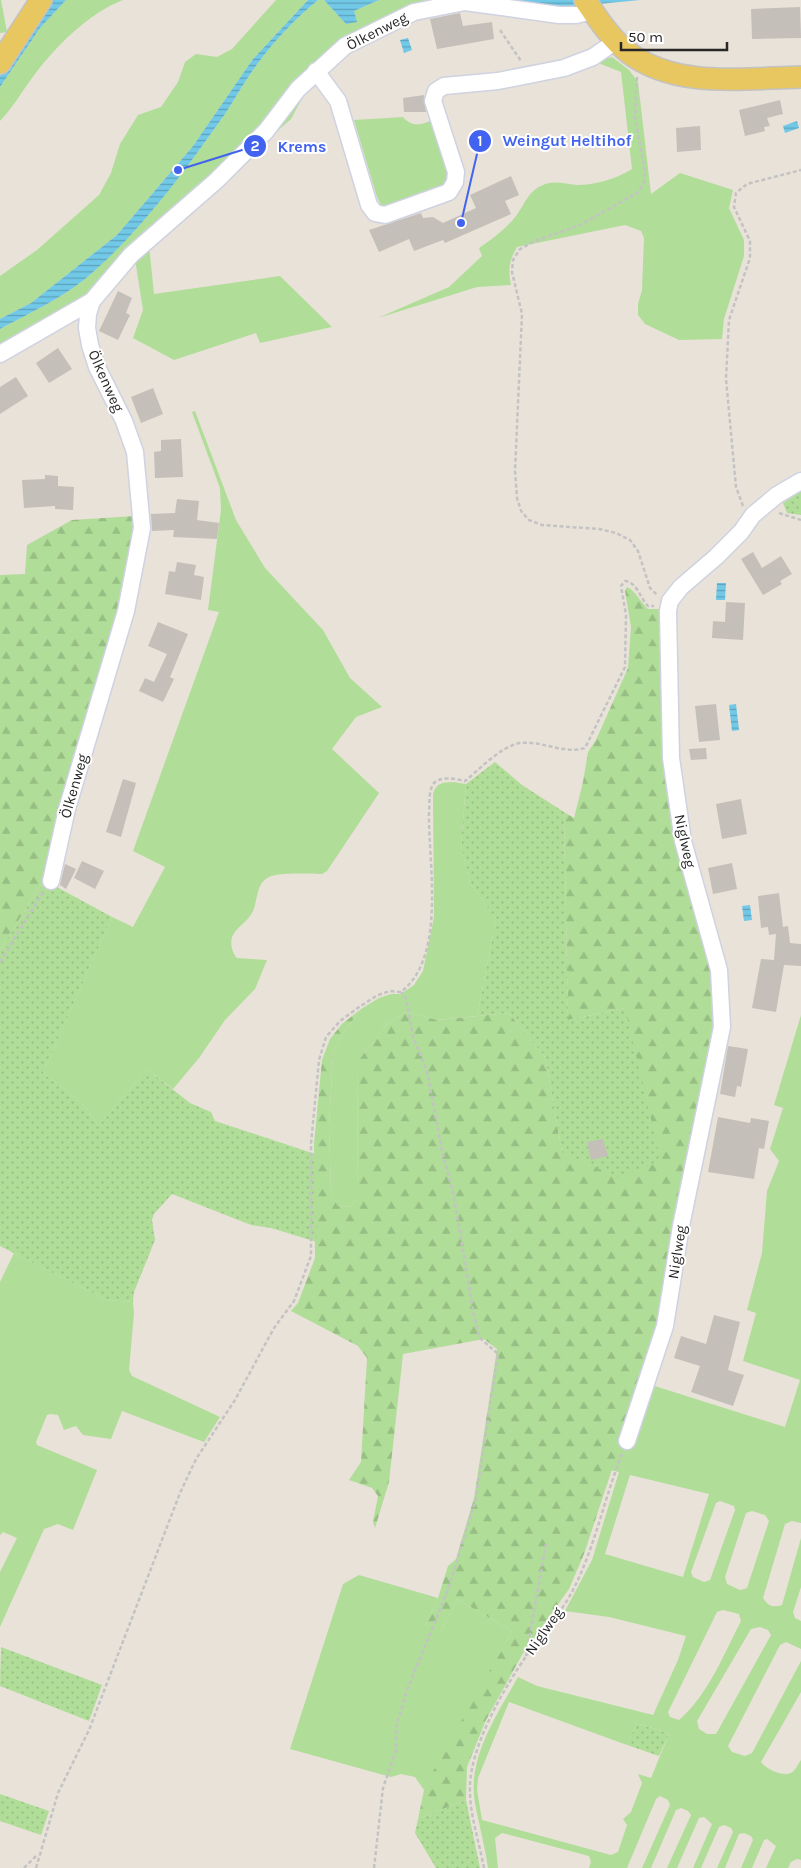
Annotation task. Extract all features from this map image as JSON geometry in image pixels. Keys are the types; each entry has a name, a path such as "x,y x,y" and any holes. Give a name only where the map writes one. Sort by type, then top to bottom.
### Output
{"main road":[{"path":"0,63 41,0"},
{"path":"589,6 616,41 642,61 681,75 698,78 801,77"}],"street":[{"name":"Ölkenweg","path":"50,880 67,809 126,611 142,528 135,452 124,421 98,368 90,346 87,328 88,314 92,301 131,254 217,180 266,131 298,89 345,46 414,12 437,6 465,2 576,15 589,6"},
{"path":"316,71 338,101 369,205 375,213 385,215 449,192 455,182 456,172 433,102 436,91 444,86 498,81 564,68 593,57 616,41"},
{"path":"0,354 92,301"},
{"path":"670,600 741,532 759,510 801,481"},
{"name":"Niglweg","path":"627,1441 665,1326 681,1226 722,1027 719,970 683,841 670,758 668,611 670,600"}],"path":[{"path":"500,30 530,75"},
{"path":"642,61 635,89 635,118 645,170 644,183 637,193 602,214 580,225 534,241 520,249 513,260 512,272 522,314 516,471 517,498 522,511 529,520 542,525 599,529 616,533 630,540 638,551 650,588 656,595 670,600"},
{"path":"801,170 747,184 736,193 734,207 750,241 750,258 729,320 726,379 736,487 744,508 801,520"},
{"path":"36,1868 58,1793 89,1730 180,1494 196,1459 235,1400 274,1328 294,1301 311,1256 310,1144 319,1060 326,1037 340,1022 378,995 390,991 401,992 412,983 420,970 431,917 429,822 430,793 433,784 439,779 465,781 506,748 518,744 574,751 585,748 625,667 626,615 621,586 625,581 630,582 648,606 658,606 670,600"},
{"path":"0,962 50,880"},
{"path":"374,1868 383,1788 396,1750 396,1727 407,1690 448,1590 476,1498 498,1354 480,1338 469,1292 453,1192 442,1151 427,1071 409,1023 406,998 401,992"},
{"name":"Niglweg","path":"484,1868 471,1803 472,1768 490,1721 525,1657 572,1592 588,1555 614,1474 627,1441"},
{"path":"525,1657 546,1544"},
{"path":"24,1868 39,1853"}],"green space":[{"path":"0,0 7,32 0,33"},
{"path":"66,0 123,0 98,13 74,31 43,63 0,121 0,87 40,28"},
{"path":"276,0 308,0 253,59 193,146 117,235 31,303 0,319 0,276 37,250 99,195 111,173 120,144 138,115 161,107 178,82 185,62 196,54 217,57 232,49"},
{"path":"318,0 324,0 346,24 354,11 379,0 442,0 371,27 305,93 291,119 149,245 154,294 280,276 332,327 260,343 256,333 174,360 133,338 143,310 135,259 89,299 0,349 0,329 55,300 85,279 124,242 194,158 265,54 286,30"},
{"path":"612,57 629,70 638,82 651,194 680,173 733,190 729,208 744,240 744,256 724,319 722,339 679,340 645,324 638,315 638,304 642,290 644,238 641,231 625,225 517,247 510,265 511,285 477,287 378,318 449,287 482,256 479,248 508,225 530,194 543,185 552,183 584,185 598,183 619,176 632,169 621,72 596,62"},
{"path":"403,117 415,124 422,124 435,119 452,173 444,185 389,208 381,205 377,197 354,120"},
{"path":"195,411 236,520 265,568 323,630 350,678 382,707 356,717 332,749 379,793 327,871 322,874 274,875 262,883 253,911 234,933 231,943 237,958 267,960 255,989 225,1020 199,1058 173,1089 147,1069 98,1126 81,1103 43,1073 112,917 133,927 165,867 133,851 219,612 208,610 221,510 220,488 192,412"},
{"path":"801,490 801,515 787,513 783,503"},
{"path":"135,516 136,527 121,609 44,880 0,950 0,575 25,574 27,545 72,520"},
{"path":"627,587 633,591 648,609 663,609 666,758 714,971 717,1026 660,1324 584,1554 569,1589 522,1655 486,1720 467,1767 466,1800 418,1819 424,1790 431,1775 512,1631 457,1599 440,1634 430,1636 425,1626 438,1598 448,1566 456,1559 474,1498 497,1349 484,1339 403,1354 389,1482 375,1528 373,1522 378,1496 372,1488 349,1480 361,1462 367,1358 358,1346 291,1311 298,1303 315,1258 314,1144 322,1060 330,1039 342,1024 361,1009 340,1038 333,1053 329,1127 331,1194 338,1206 351,1207 357,1200 358,1061 387,1024 407,1012 437,1020 509,1013 545,1057 562,1152 625,1008 568,1020 564,812 574,818 588,752 596,740 628,668 631,627 625,591"},
{"path":"495,762 522,785 564,812 568,1020 625,1008 661,1162 617,1177 562,1152 545,1057 509,1013 477,1016 496,919 470,883 461,846 466,784"},
{"path":"453,782 466,784 461,846 470,883 496,919 477,1016 437,1020 407,1012 387,1024 358,1061 357,1200 351,1207 338,1206 331,1194 329,1127 333,1053 340,1038 361,1009 379,998 391,994 401,994 414,985 423,971 434,917 433,794 436,787 440,784"},
{"path":"44,880 112,917 43,1073 81,1103 98,1126 147,1069 190,1103 211,1112 215,1121 315,1154 317,1242 271,1228 251,1225 172,1194 154,1214 152,1220 155,1240 134,1292 133,1302 107,1300 0,1246 0,950"},
{"path":"801,1015 801,1523 792,1521 785,1524 763,1598 771,1606 782,1605 801,1538 801,1587 793,1612 795,1618 801,1621 801,1649 786,1642 780,1645 728,1746 732,1752 745,1756 752,1753 801,1661 801,1692 761,1762 775,1772 788,1774 794,1770 801,1760 801,1860 797,1859 791,1862 788,1868 766,1868 776,1846 767,1839 764,1840 752,1868 741,1868 753,1840 751,1836 744,1833 739,1834 725,1868 717,1868 733,1832 731,1828 724,1825 719,1827 701,1868 693,1868 712,1824 704,1817 699,1818 677,1868 667,1868 691,1815 688,1811 681,1808 676,1810 651,1868 642,1868 670,1805 668,1800 660,1796 656,1799 627,1868 589,1868 591,1862 589,1856 502,1833 495,1838 498,1868 488,1868 475,1803 475,1770 486,1737 518,1677 537,1686 653,1715 678,1660 686,1636 609,1617 565,1611 592,1560 619,1472 610,1470 642,1382 785,1427 800,1380 743,1361 756,1313 747,1310 762,1253 767,1191 779,1161 770,1149 783,1108 774,1105","holes":["630,1475 709,1494 683,1577 605,1554","720,1501 734,1506 735,1510 710,1580 704,1582 693,1577 691,1572 716,1503","752,1511 765,1515 769,1521 747,1588 740,1590 727,1584 725,1577 746,1513","723,1610 739,1614 741,1621 699,1699 679,1720 670,1717 668,1712 717,1612","760,1627 768,1630 771,1635 716,1734 707,1734 699,1729 697,1721 751,1629","509,1702 627,1745 637,1723 669,1734 651,1778 638,1774 642,1783 631,1812 623,1819 627,1825 618,1852 611,1855 482,1820 477,1790 478,1778"]},
{"path":"14,1253 107,1300 133,1302 134,1313 129,1370 132,1376 220,1417 204,1442 122,1411 111,1439 83,1435 76,1426 64,1430 58,1415 47,1415 36,1442 37,1445 97,1470 73,1530 58,1524 44,1529 0,1627 0,1572 17,1538 3,1532 0,1535 0,1282"},
{"path":"359,1575 438,1598 425,1626 440,1634 457,1599 512,1631 424,1790 415,1777 401,1774 391,1777 290,1749 343,1584"},
{"path":"1,1647 102,1685 89,1721 0,1686"},
{"path":"637,1723 669,1734 659,1756 627,1745"},
{"path":"0,1794 49,1811 41,1835 0,1821"},
{"path":"466,1800 480,1868 436,1868 415,1833 418,1819"}],"water":[{"path":"51,0 66,0 40,28 0,87 0,76"},
{"path":"308,0 318,0 286,30 265,54 194,158 143,222 85,279 44,306 0,329 0,319 31,303 117,235 193,146 253,59"},
{"path":"324,0 379,0 354,11 357,22 346,24"},
{"path":"490,0 640,0 558,8"},
{"path":"408,38 412,50 404,53 400,40"},
{"path":"797,121 799,128 785,133 783,126"},
{"path":"717,583 726,583 725,600 716,600"},
{"path":"736,704 739,730 732,731 729,705"},
{"path":"750,905 752,920 744,921 742,906"}],"building":[{"path":"800,7 801,38 752,39 751,9"},
{"path":"460,13 463,26 492,22 494,39 437,49 430,19"},
{"path":"424,95 426,112 404,112 403,98"},
{"path":"780,100 783,114 767,118 770,126 764,127 765,131 745,136 739,110"},
{"path":"700,126 701,150 677,152 676,128"},
{"path":"511,176 519,195 505,201 511,214 445,243 443,240 414,251 409,239 379,252 369,230 421,213 423,218 433,217 443,223 476,208 470,195"},
{"path":"118,291 132,298 126,313 130,315 118,340 99,331"},
{"path":"58,348 72,369 49,383 36,363"},
{"path":"16,377 28,396 0,414 0,387"},
{"path":"153,388 163,414 141,423 131,397"},
{"path":"181,439 183,477 155,478 154,452 161,451 161,440"},
{"path":"45,475 58,476 58,486 74,487 73,510 55,509 55,506 24,508 22,480 45,479"},
{"path":"177,499 199,501 197,520 219,523 217,539 173,537 174,530 152,531 151,514 175,513"},
{"path":"753,552 762,568 781,556 792,574 780,581 782,584 763,595 741,559"},
{"path":"177,562 196,565 194,575 204,577 201,600 165,594 169,571 175,572"},
{"path":"726,602 745,603 743,640 712,638 713,621 725,622"},
{"path":"158,622 188,634 170,677 174,679 163,702 139,691 145,678 154,682 167,654 148,646"},
{"path":"716,704 720,740 699,742 695,706"},
{"path":"706,748 707,759 691,760 689,749"},
{"path":"123,779 136,783 121,837 106,832"},
{"path":"741,799 747,834 722,839 716,804"},
{"path":"82,861 104,871 95,889 74,878"},
{"path":"732,863 737,889 713,894 708,868"},
{"path":"65,864 76,869 66,889 60,885"},
{"path":"779,893 783,927 788,926 790,943 801,944 801,966 784,965 776,1012 752,1008 761,959 774,960 776,934 769,935 768,927 761,928 758,896"},
{"path":"728,1046 748,1049 741,1087 737,1086 735,1097 720,1094"},
{"path":"718,1117 750,1123 751,1118 769,1121 764,1149 759,1148 754,1179 708,1172"},
{"path":"603,1139 608,1156 591,1160 587,1142"},
{"path":"714,1315 740,1322 728,1370 744,1375 733,1406 691,1392 700,1366 674,1358 681,1336 706,1344"}],"place":[{"name":"Krems","path":"178,170"},
{"name":"Weingut Heltihof","path":"461,223"}]}
